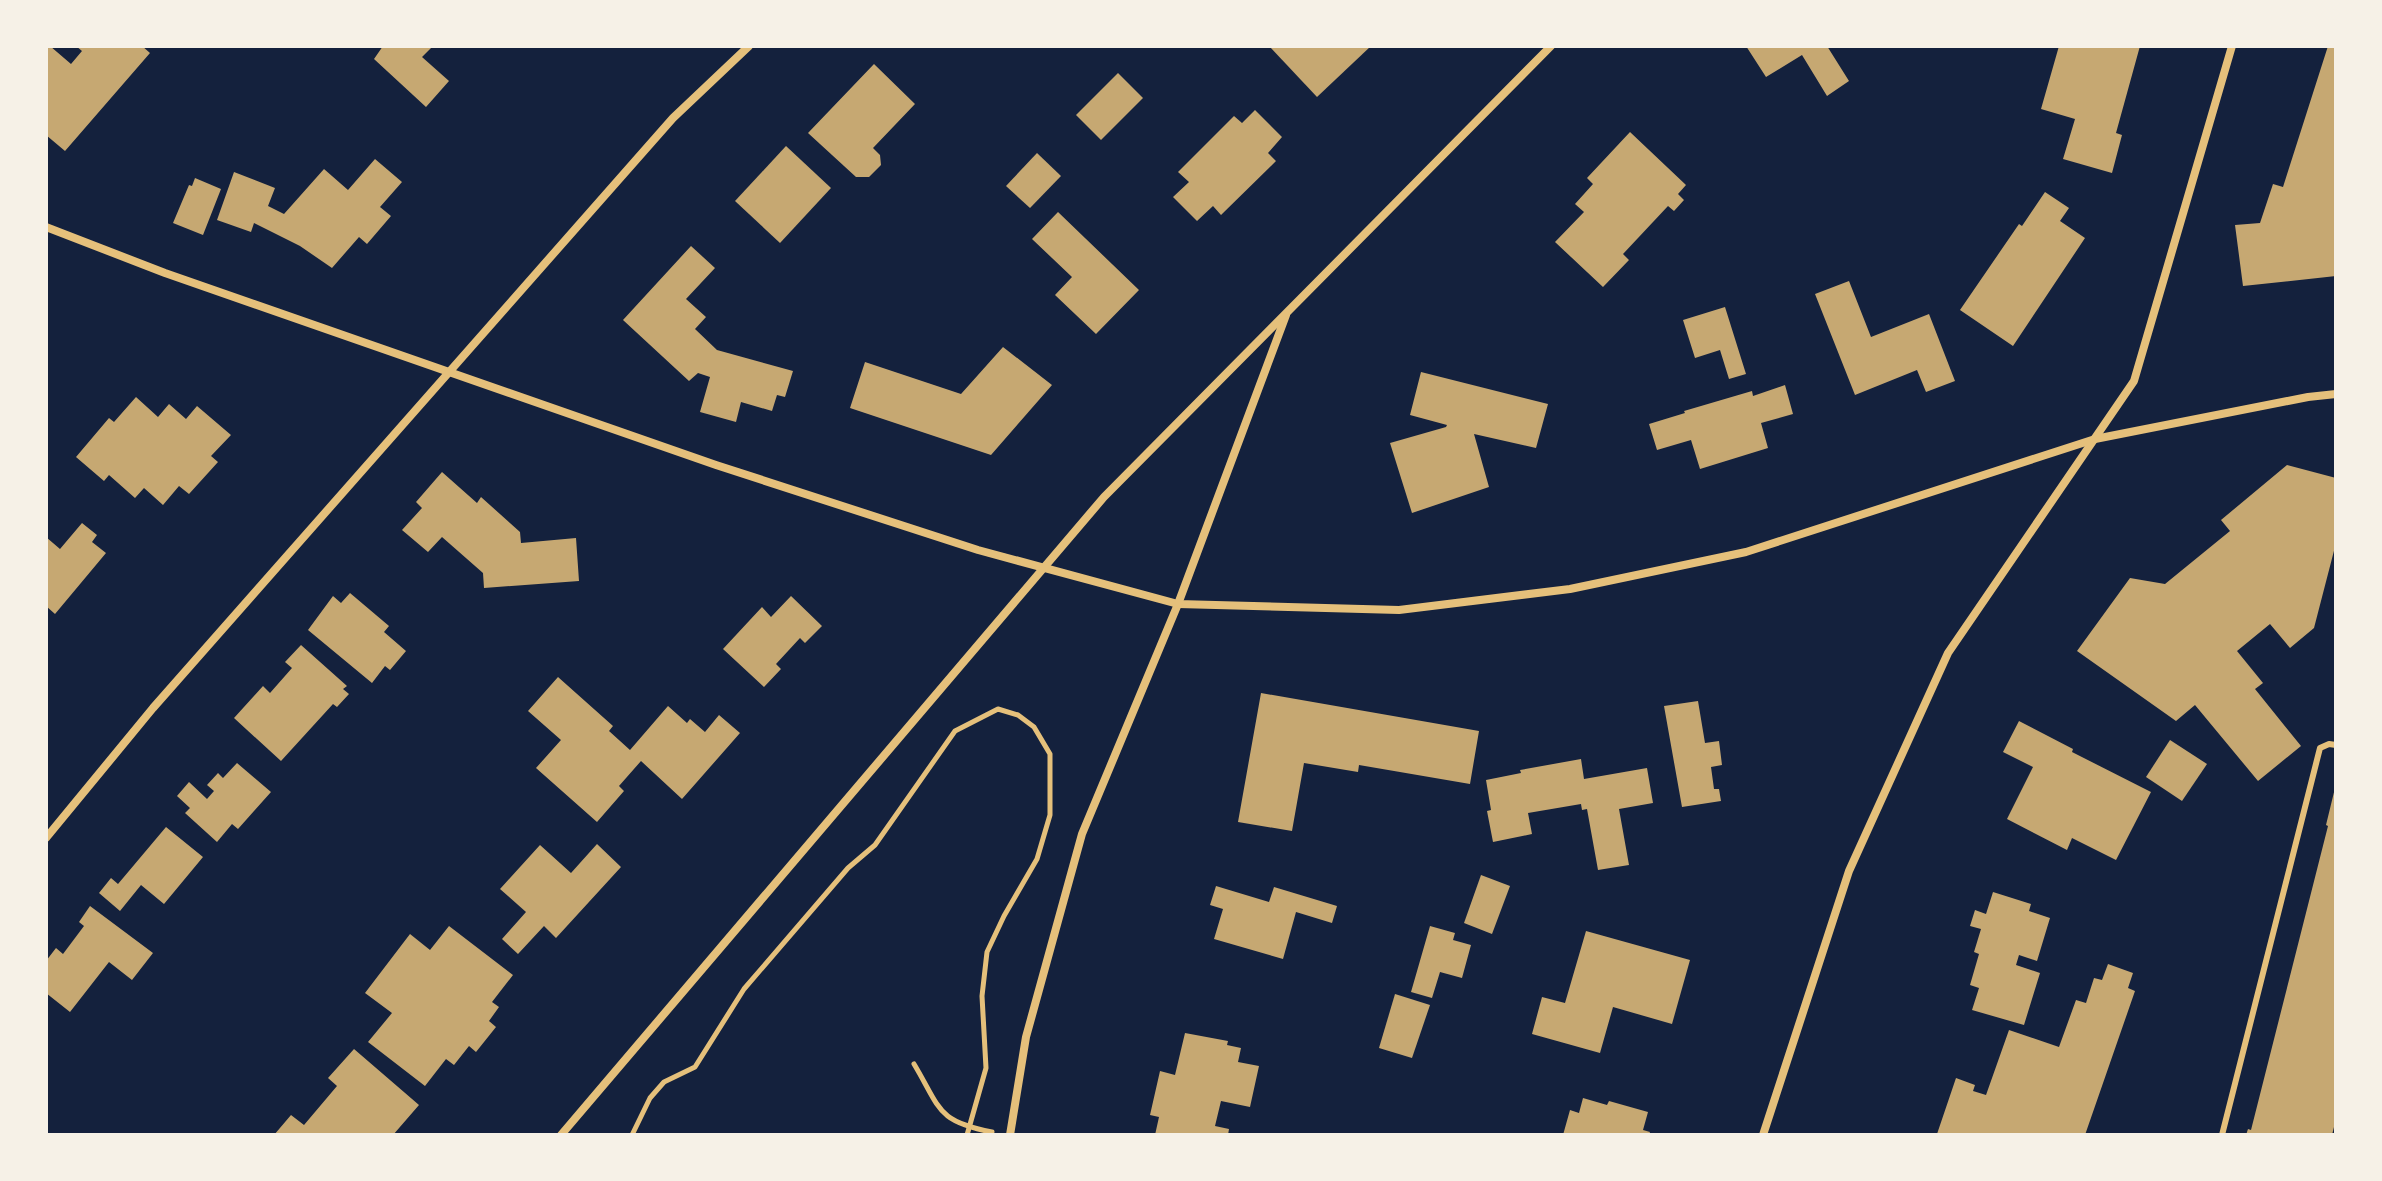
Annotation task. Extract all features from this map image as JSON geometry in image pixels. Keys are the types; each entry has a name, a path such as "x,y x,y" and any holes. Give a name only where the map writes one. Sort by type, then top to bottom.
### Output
{"street":[{"path":"46,838 153,708 673,118 749,46"},
{"path":"561,1135 1104,497 1551,46"},
{"path":"1763,1135 1849,871 1948,653 2134,381 2232,46"},
{"path":"46,227 165,273 731,470 978,550 1178,604 1399,610 1570,589 1746,552 2095,439 2336,394"},
{"path":"1010,1135 1026,1037 1082,834 1178,604 1288,310"}],"lane":[{"path":"2222,1135 2320,748 2336,745"}],"path":[{"path":"632,1135 650,1098 664,1082 695,1067 744,989 848,868 875,845 955,731 998,709 1018,715 1034,727 1050,754 1050,815 1037,859 987,952 982,996 986,1068 967,1135"},
{"path":"914,1064 946,1118 969,1128 995,1133"}],"building":[{"path":"46,46 71,64 82,51 76,46 142,46 150,53 65,151 46,135"},
{"path":"383,46 433,46 422,57 449,81 426,107 374,59"},
{"path":"1269,46 1371,46 1317,97"},
{"path":"1746,46 1827,46 1849,81 1827,96 1802,55 1766,77"},
{"path":"2059,46 2140,46 2116,133 2122,135 2112,173 2063,159 2075,119 2041,109"},
{"path":"2328,46 2336,46 2336,276 2243,286 2235,225 2260,223 2273,184 2283,187"},
{"path":"874,64 915,104 873,148 880,155 881,165 869,177 856,177 808,133"},
{"path":"1118,73 1143,98 1101,140 1076,115"},
{"path":"1255,110 1282,137 1268,153 1276,161 1221,215 1213,206 1197,221 1173,197 1189,182 1178,172 1234,116 1242,123"},
{"path":"1630,132 1686,185 1678,194 1684,200 1674,211 1668,206 1623,254 1629,260 1603,287 1555,242 1584,212 1575,204 1593,184 1587,178"},
{"path":"786,146 831,188 780,243 735,201"},
{"path":"1037,153 1061,176 1030,208 1006,186"},
{"path":"375,159 402,182 380,207 391,216 367,244 359,237 332,268 300,246 254,223 251,232 217,220 234,172 275,188 268,206 284,214 324,169 348,190"},
{"path":"195,178 221,189 203,235 173,223"},
{"path":"2045,192 2069,208 2060,221 2085,238 2013,346 1960,310"},
{"path":"1058,212 1139,290 1096,334 1055,295 1072,277 1032,239"},
{"path":"691,246 715,268 686,299 706,317 695,329 717,350 793,371 785,397 777,395 772,411 741,402 736,422 700,412 710,377 698,373 689,381 623,320"},
{"path":"1849,281 1871,337 1929,314 1955,381 1926,392 1917,370 1855,395 1815,294"},
{"path":"1725,307 1746,374 1729,379 1720,350 1695,358 1683,320"},
{"path":"1003,347 1052,385 991,455 850,408 865,362 961,394"},
{"path":"1421,372 1548,404 1536,448 1474,434 1489,487 1412,513 1390,443 1447,425 1410,415"},
{"path":"1785,385 1793,414 1761,423 1768,448 1700,469 1691,440 1657,450 1649,424 1752,391 1753,396"},
{"path":"136,397 158,417 169,404 186,419 197,406 231,435 211,456 218,462 189,494 179,486 163,505 144,488 135,498 109,475 104,481 76,457 109,418 114,422"},
{"path":"2287,465 2336,478 2336,543 2314,628 2290,648 2270,624 2237,651 2263,683 2255,689 2301,746 2258,781 2195,705 2176,721 2077,651 2130,578 2165,584 2230,531 2221,520"},
{"path":"442,472 477,503 481,497 520,532 521,543 576,538 579,581 484,588 483,573 442,537 428,552 402,530 422,508 416,502"},
{"path":"82,523 97,535 92,542 106,553 55,614 46,606 46,537 60,549"},
{"path":"350,593 389,626 384,632 406,651 390,670 385,666 372,683 308,630 333,596 341,603"},
{"path":"791,596 822,626 805,643 800,638 776,664 781,669 764,687 723,649 762,607 771,617"},
{"path":"301,645 347,686 343,689 349,694 337,707 333,704 281,761 234,718 263,686 270,693 292,668 285,662"},
{"path":"558,677 613,726 609,731 630,750 668,706 687,723 690,719 705,732 719,715 740,733 682,799 641,761 619,786 624,791 597,822 536,768 561,740 528,711"},
{"path":"1261,693 1479,731 1470,784 1359,765 1358,772 1304,763 1292,831 1238,822"},
{"path":"1698,701 1705,743 1719,741 1722,765 1711,767 1714,789 1719,789 1721,801 1682,807 1664,706"},
{"path":"2019,721 2151,792 2116,860 2072,838 2067,850 2007,819 2033,767 2003,752"},
{"path":"2170,740 2207,764 2182,801 2146,777"},
{"path":"1581,759 1584,779 1647,768 1653,803 1619,809 1629,865 1598,870 1587,809 1582,810 1581,804 1528,813 1532,834 1493,842 1487,811 1491,810 1486,780 1521,773 1520,770"},
{"path":"237,763 271,792 238,829 232,824 217,842 185,813 190,808 177,796 189,782 207,799 214,791 207,785 218,773 223,778"},
{"path":"2335,788 2336,1119 2332,1135 2246,1135 2248,1129 2251,1130"},
{"path":"166,827 203,857 164,904 141,885 120,911 99,893 111,878 118,884"},
{"path":"597,844 621,867 556,938 544,926 518,954 502,939 526,912 500,889 540,845 571,873"},
{"path":"1481,875 1510,886 1492,934 1464,923"},
{"path":"1216,886 1269,902 1274,887 1337,906 1332,923 1296,912 1283,959 1214,939 1223,909 1210,905"},
{"path":"1993,892 2031,904 2029,911 2050,918 2037,961 2019,955 2016,965 2040,973 2024,1025 1972,1010 1979,988 1970,985 1979,954 1974,952 1981,929 1970,926 1975,910 1986,914"},
{"path":"90,906 153,953 132,980 109,962 70,1012 46,993 46,961 56,948 63,954 84,926 79,922"},
{"path":"449,926 513,975 492,1002 499,1007 489,1021 496,1027 476,1052 469,1046 454,1065 446,1059 425,1086 368,1042 392,1013 365,993 410,934 430,950"},
{"path":"1430,926 1455,933 1453,940 1471,945 1462,978 1440,972 1432,998 1411,992"},
{"path":"1586,931 1690,960 1672,1024 1613,1007 1600,1053 1532,1034 1542,997 1565,1003"},
{"path":"2108,964 2133,973 2128,988 2135,991 2085,1135 1937,1134 1956,1078 1975,1085 1973,1091 1986,1095 2009,1030 2059,1047 2076,1000 2086,1003 2094,978 2102,980"},
{"path":"1395,994 1430,1005 1412,1058 1379,1048"},
{"path":"1185,1033 1228,1041 1227,1045 1241,1048 1238,1062 1259,1066 1250,1107 1221,1101 1215,1126 1229,1129 1228,1135 1155,1135 1159,1117 1150,1115 1160,1071 1175,1075"},
{"path":"354,1049 419,1105 393,1135 274,1135 291,1115 304,1125 337,1086 328,1078"},
{"path":"1583,1098 1607,1105 1609,1101 1648,1112 1643,1130 1650,1132 1649,1135 1563,1135 1570,1110 1579,1113"}]}
